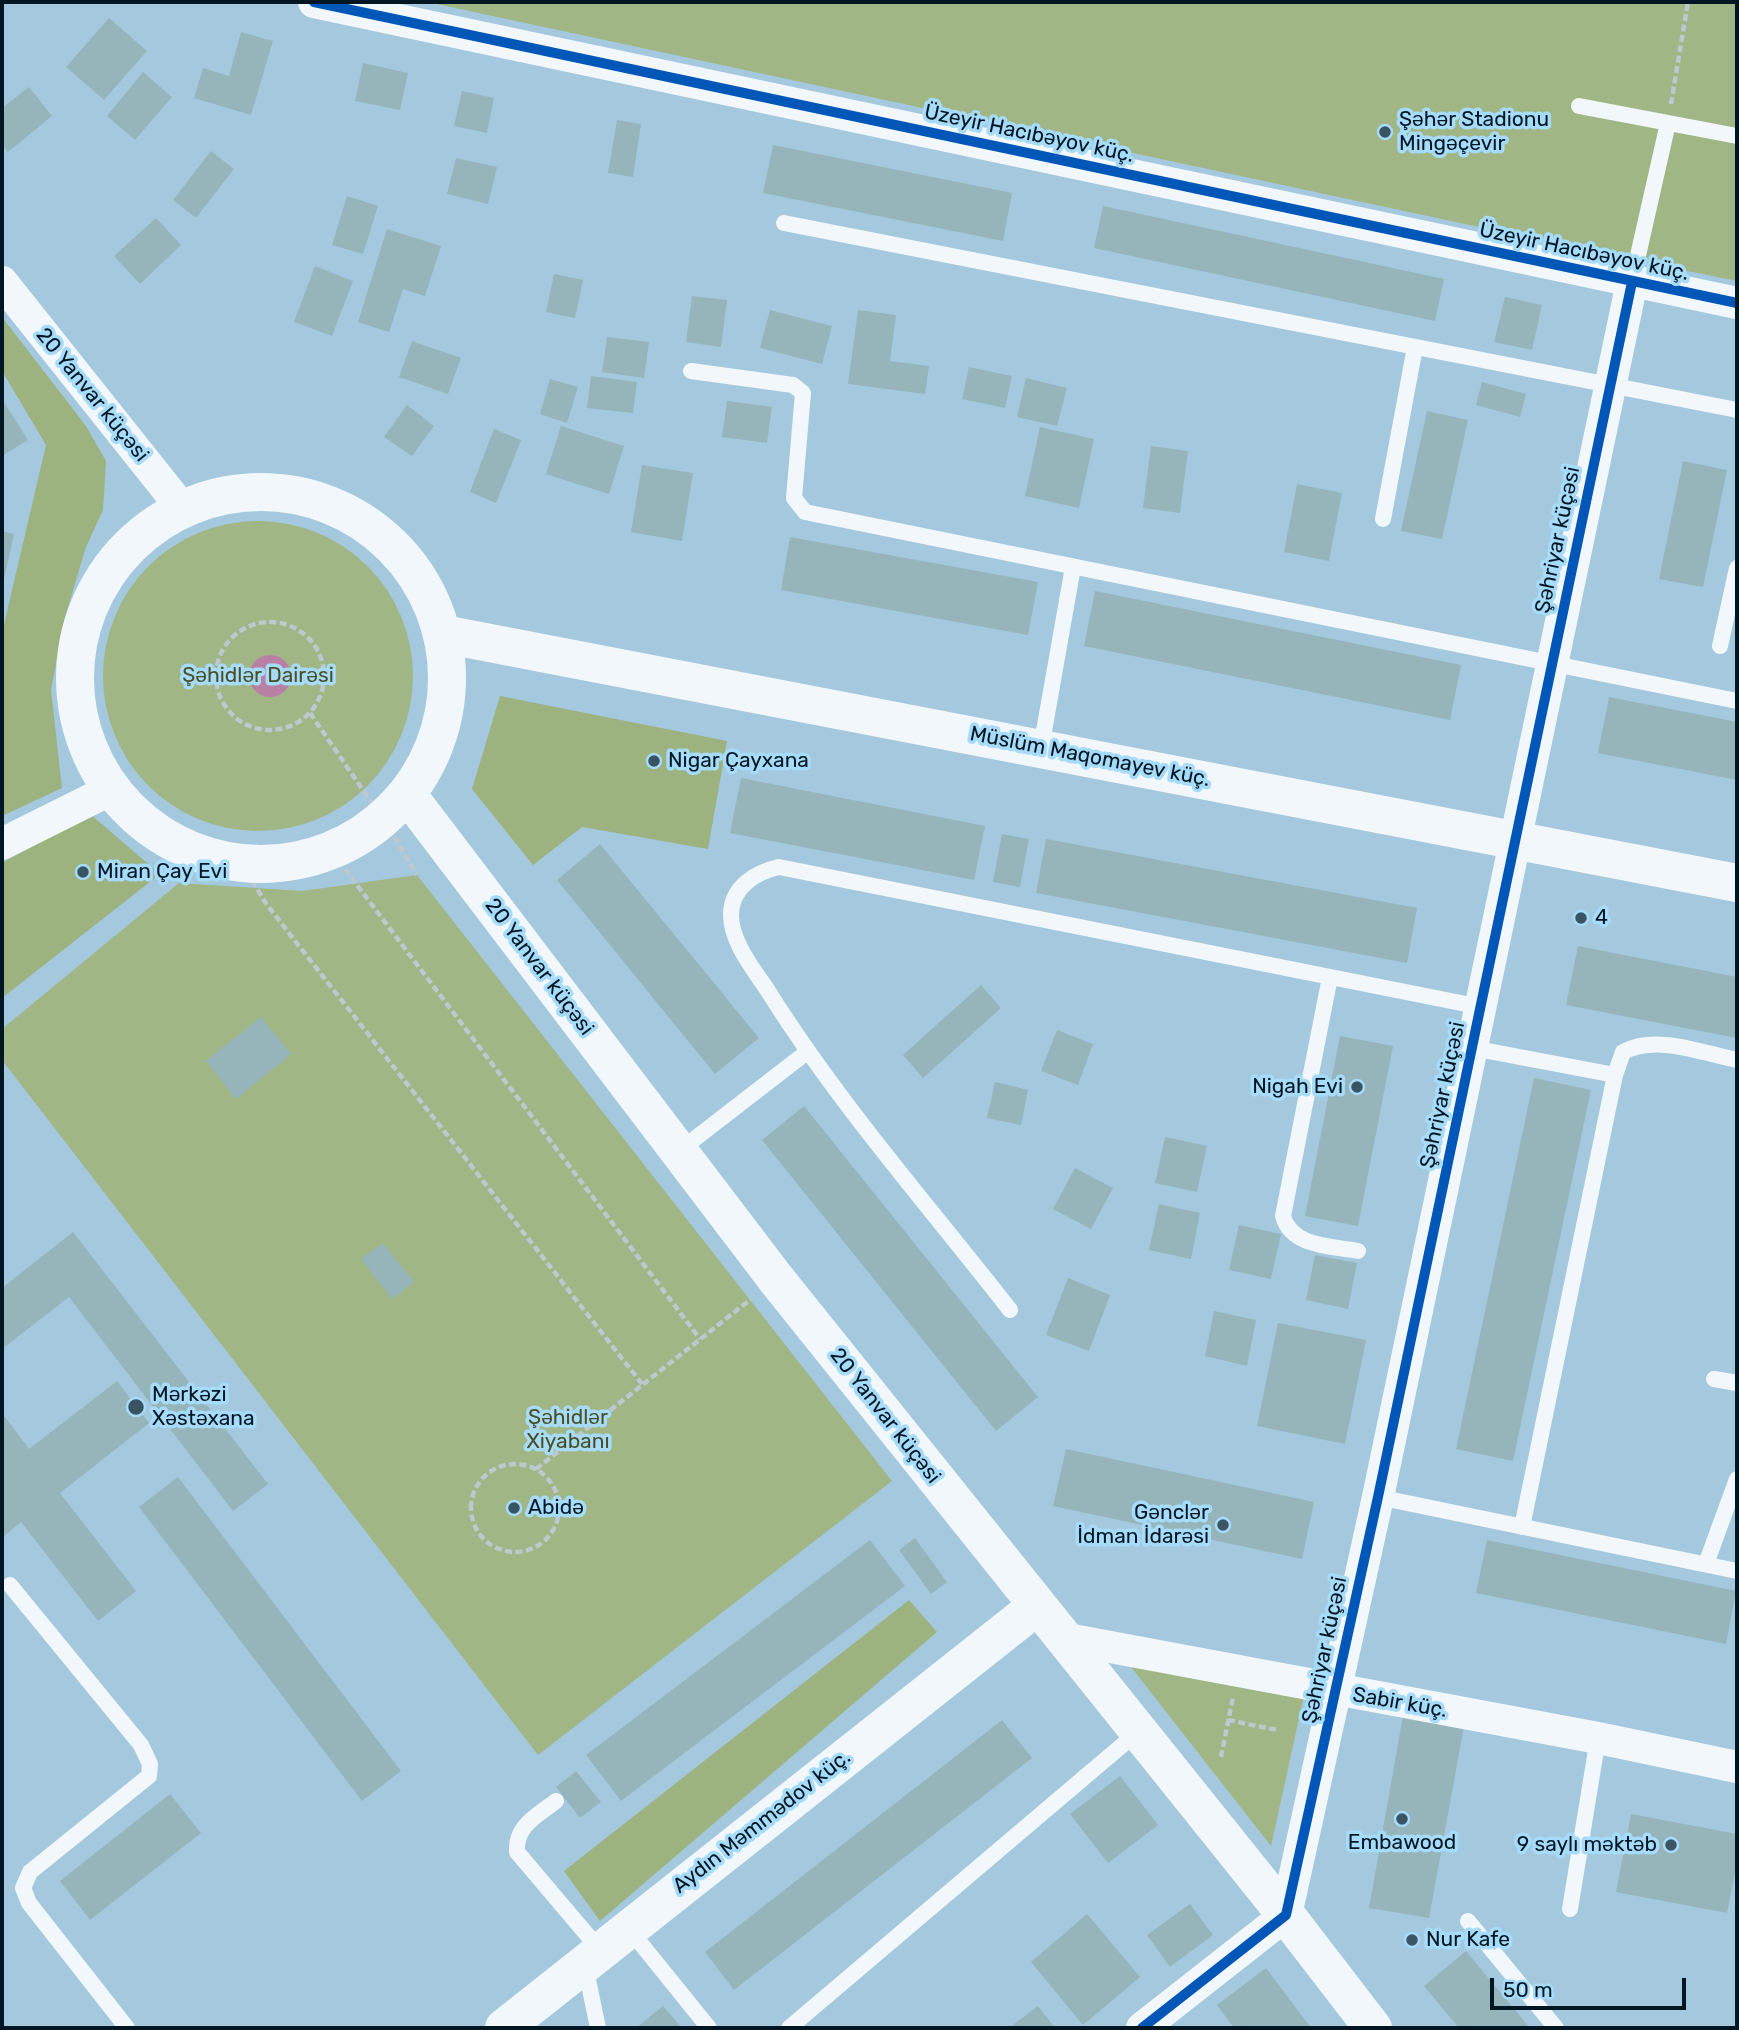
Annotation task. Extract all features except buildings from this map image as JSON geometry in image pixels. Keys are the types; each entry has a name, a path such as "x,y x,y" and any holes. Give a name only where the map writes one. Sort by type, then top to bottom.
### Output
{"main road":[{"path":"253,491 290,493 336,507 358,518 387,540 412,568 431,600 443,634 447,668 442,724 426,766 407,794 384,819 332,852 272,866 241,863 210,859 154,833 110,790 82,734 74,687 76,650 85,614 101,581 123,552 150,527 182,508 217,496 253,491"},
{"name":"Müslüm Maqomayev küç.","path":"443,634 1516,838 1737,883"},
{"name":"20 Yanvar küçəsi","path":"407,794 776,1279 1286,1915 1373,2028"},
{"name":"Aydın Məmmədov küç.","path":"504,2028 1022,1618"}],"street":[{"name":"Üzeyir Hacıbəyov küç.","path":"320,2 1737,303"},
{"name":"20 Yanvar küçəsi","path":"2,282 182,508"},
{"name":"Şəhriyar küçəsi","path":"1286,1915 1378,1497 1632,282"},
{"path":"2,844 110,790"},
{"name":"Sabir küç.","path":"1062,1638 1598,1738 1737,1767"},
{"path":"1142,2028 1286,1915"}],"lane":[{"path":"1579,106 1737,136"},
{"path":"1632,282 1668,123"},
{"path":"784,223 1737,410"},
{"path":"1383,519 1415,347"},
{"path":"691,371 793,385 803,393 794,498 804,512 1737,701"},
{"path":"1041,748 1073,567"},
{"path":"1720,646 1737,568"},
{"path":"1010,1310 807,1052 740,946 731,915 738,890 757,872 779,867 1481,1007"},
{"path":"1330,977 1283,1216 1286,1227 1294,1236 1358,1251"},
{"path":"1522,1527 1615,1075 1623,1052 1637,1045 1654,1044 1737,1060"},
{"path":"1472,1048 1615,1075"},
{"path":"679,1151 807,1052"},
{"path":"1714,1379 1737,1383"},
{"path":"1706,1564 1737,1479"},
{"path":"1378,1497 1737,1571"},
{"path":"10,1586 141,1745 150,1764 149,1776 30,1872 23,1888 29,1903 127,2028"},
{"path":"789,2028 1139,1731"},
{"path":"1570,1909 1598,1738"},
{"path":"556,1801 522,1828 516,1838 517,1852 604,1947 709,2028"},
{"path":"1468,1921 1556,2028"},
{"path":"598,2028 604,1947"}],"path":[{"path":"1668,123 1688,2"},
{"path":"271,622 286,624 306,636 320,655 324,670 323,685 310,713 284,729 268,731 253,728 233,716 220,697 216,682 221,652 230,639 256,623 271,622"},
{"path":"310,713 365,790 417,875"},
{"path":"332,852 700,1339"},
{"path":"241,863 267,905 642,1384"},
{"path":"536,1469 776,1279"},
{"path":"512,1463 536,1469 547,1477 558,1499 559,1512 550,1535 530,1550 517,1553 493,1547 483,1539 471,1517 470,1504 479,1481 500,1466 512,1463"},
{"path":"1221,1757 1238,1672"},
{"path":"1228,1720 1277,1730"}],"green space":[{"name":"Şəhər Stadionu Mingəçevir","path":"427,2 1737,2 1737,281 1638,261"},
{"path":"2,317 86,426 106,461 103,510 86,547 65,617 51,690 62,788 2,816 2,633 46,445 2,371"},
{"name":"Şəhidlər Dairəsi","path":"258,521 288,524 317,533 344,547 368,566 387,590 401,617 410,646 413,676 410,706 401,735 387,762 368,786 344,805 317,819 288,828 258,831 228,828 199,819 172,805 148,786 129,762 115,735 106,706 103,676 106,646 115,617 129,590 148,566 172,547 199,533 228,524"},
{"path":"500,696 727,741 708,849 582,827 533,865 472,789"},
{"path":"90,814 160,874 2,998 2,863"},
{"name":"Şəhidlər Xiyabanı","path":"417,875 892,1481 538,1755 2,1060 2,1029 179,883 302,891"},
{"path":"909,1600 937,1632 600,1921 564,1871"},
{"path":"1106,1635 1309,1673 1271,1846"}],"shaded area":[{"path":"270,655 285,661 291,676 285,691 270,697 255,691 249,676 255,661"}],"cycle path":[{"path":"314,2 1737,303"},
{"path":"1142,2028 1286,1915 1378,1497 1632,282"}],"place":[{"name":"Şəhər Stadionu Mingəçevir","path":"1385,132"},
{"name":"Nigar Çayxana","path":"654,761"},
{"name":"Miran Çay Evi","path":"83,872"},
{"name":"4","path":"1581,918"},
{"name":"Nigah Evi","path":"1357,1087"},
{"name":"Mərkəzi Xəstəxana","path":"136,1407"},
{"name":"Abidə","path":"514,1508"},
{"name":"Gənclər İdman İdarəsi","path":"1223,1525"},
{"name":"Embawood","path":"1402,1819"},
{"name":"9 saylı məktəb","path":"1671,1845"},
{"name":"Nur Kafe","path":"1412,1940"}]}
